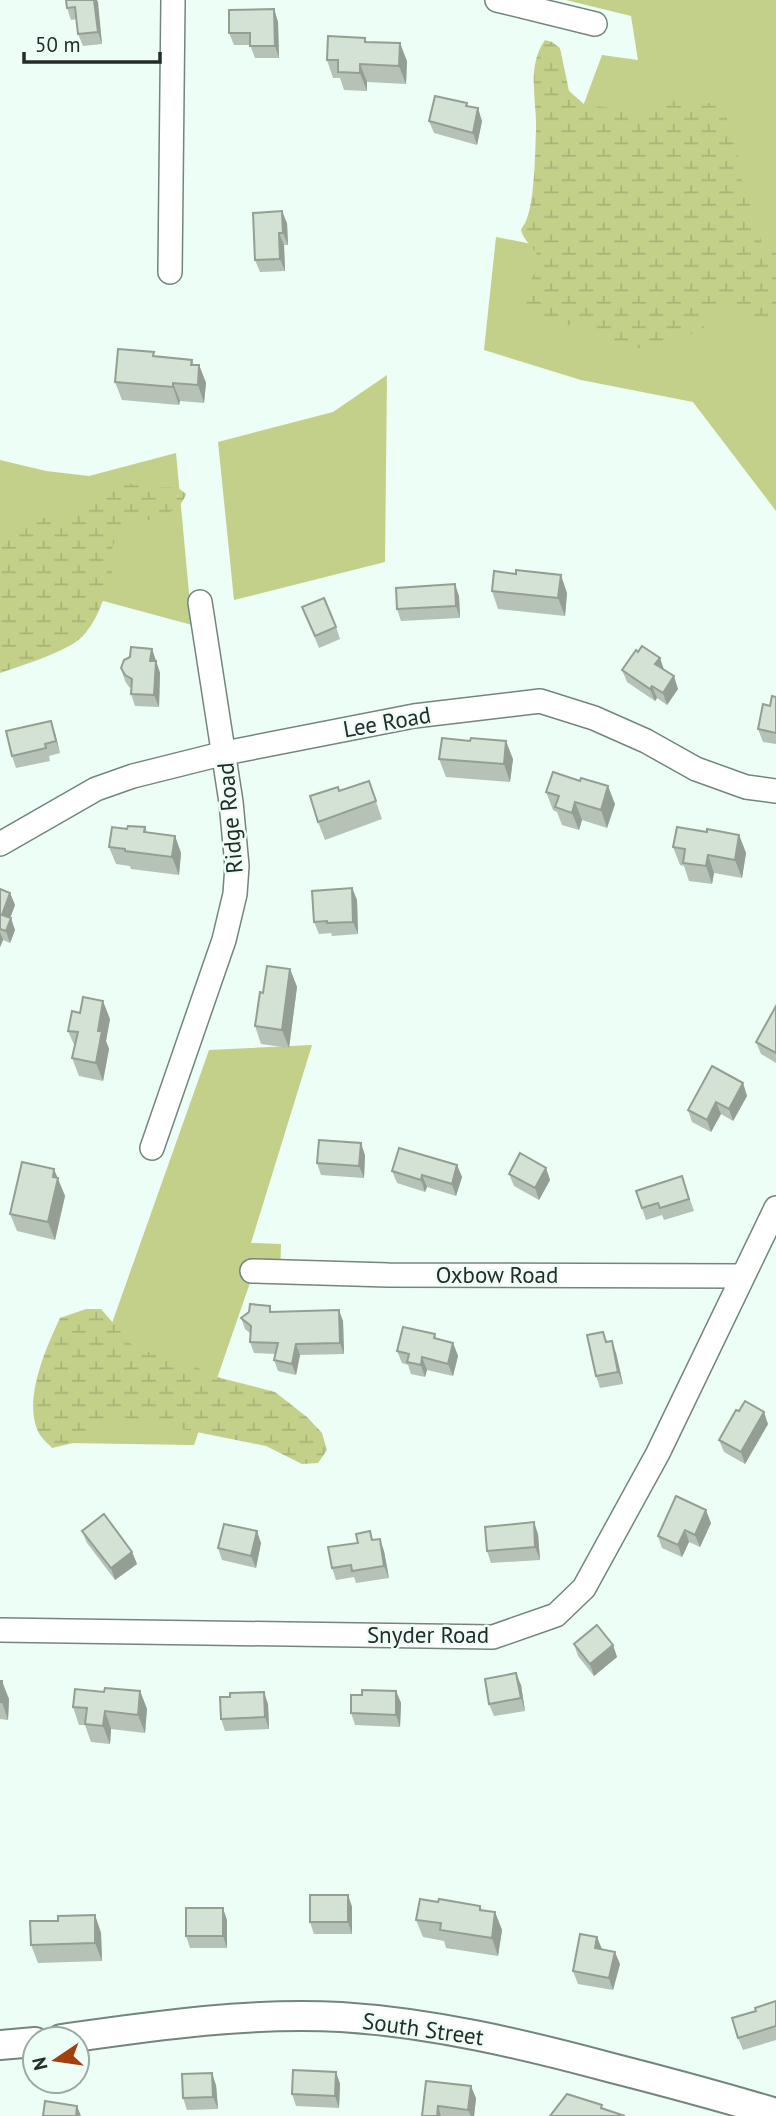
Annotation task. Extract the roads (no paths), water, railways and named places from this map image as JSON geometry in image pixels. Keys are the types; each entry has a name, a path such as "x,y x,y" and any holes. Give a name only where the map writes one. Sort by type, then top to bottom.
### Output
{"main road":[{"name":"South Street","path":"91,2035 172,2023 257,2018 338,2017 405,2022 550,2051 776,2113"},
{"path":"0,2045 21,2043"}],"street":[{"path":"170,272 173,0"},
{"path":"496,0 595,23"},
{"name":"Ridge Road","path":"152,1148 224,940 235,894 236,840 225,753 200,602"},
{"name":"Lee Road","path":"0,844 96,789 133,776 225,753 414,716 540,701 646,741 696,769 746,787 776,791"},
{"name":"Snyder Road","path":"0,1630 493,1637 556,1615 584,1588 658,1453 776,1208"},
{"name":"Oxbow Road","path":"252,1271 402,1275 742,1276"}]}
